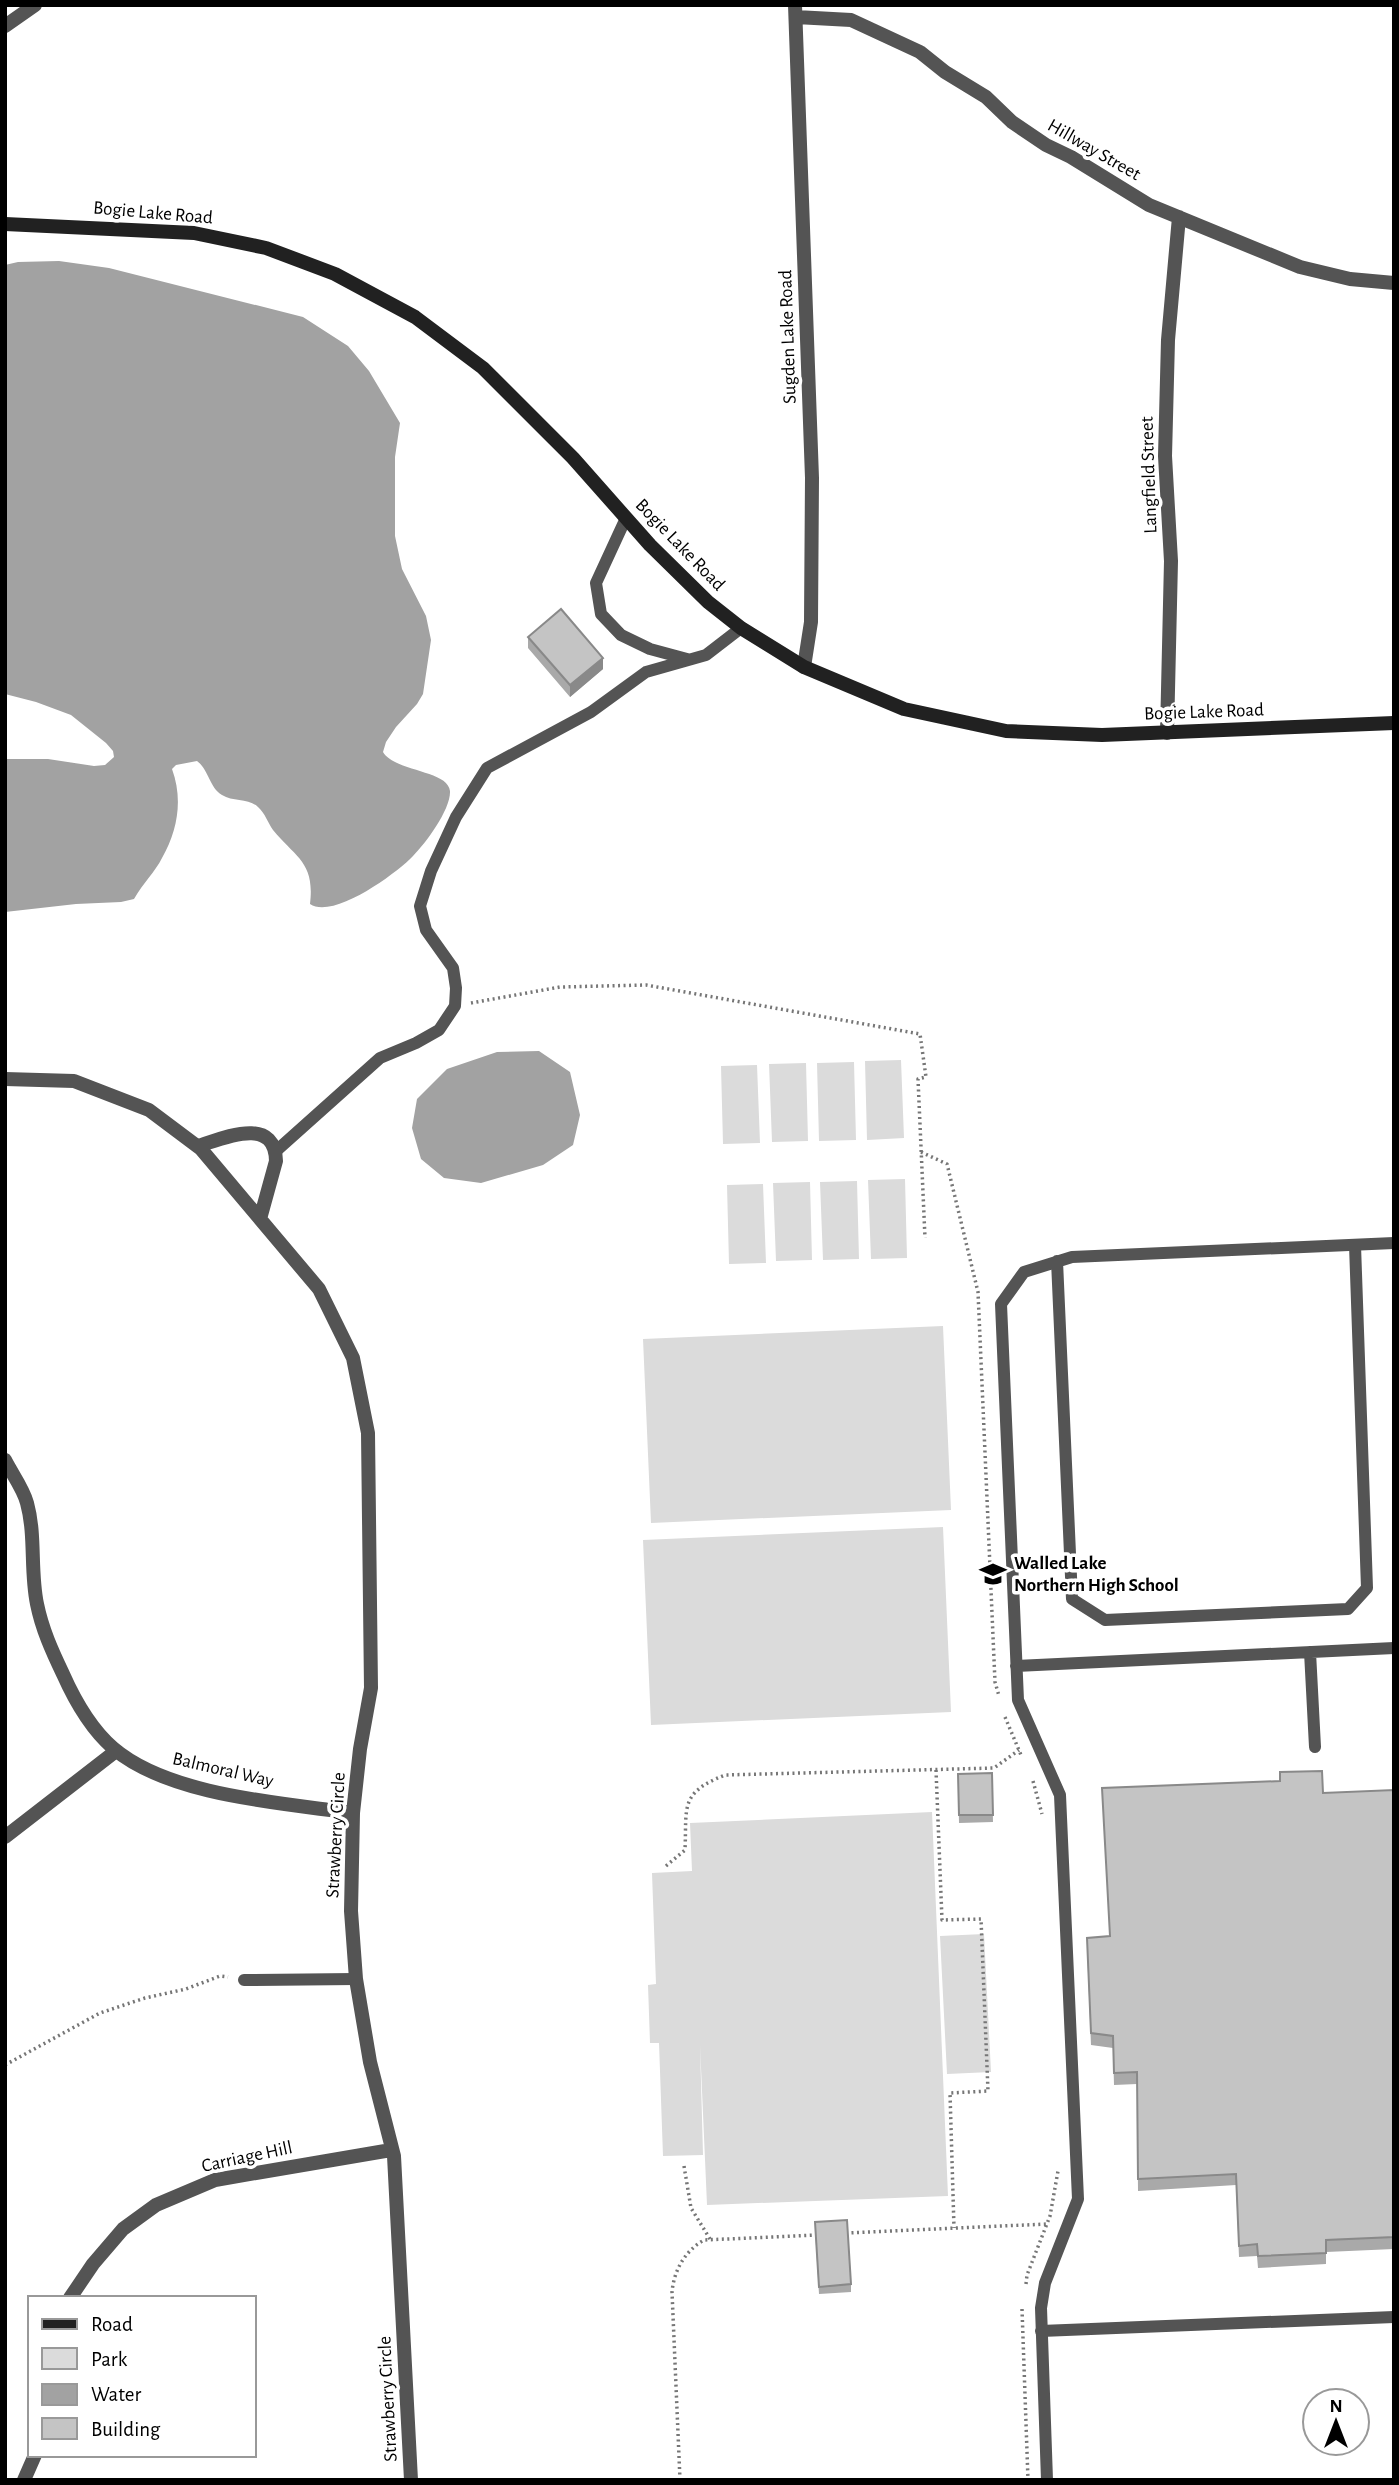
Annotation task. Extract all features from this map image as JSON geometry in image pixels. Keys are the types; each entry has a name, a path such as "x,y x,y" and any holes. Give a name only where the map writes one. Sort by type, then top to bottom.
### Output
{"main road":[{"name":"Bogie Lake Road","path":"5,224 194,233 266,248 335,274 415,317 483,368 573,458 708,603 741,628 804,667 904,709 1006,731 1102,735 1394,723"}],"street":[{"path":"5,26 35,5"},
{"name":"Hillway Street","path":"795,11 851,19 920,52 945,72 986,97 1012,122 1046,145 1071,157 1149,205 1300,267 1350,279 1394,283"},
{"name":"Sugden Lake Road","path":"795,11 812,478 811,622 804,667"},
{"name":"Langfield Street","path":"1167,733 1171,561 1165,456 1168,340 1179,217"},
{"name":"Strawberry Circle","path":"5,1079 74,1081 149,1110 198,1146 319,1289 354,1358 368,1433 371,1688 360,1749 353,1813 351,1911 356,1979 370,2062 394,2156 411,2480"},
{"path":"198,1146 237,1135 256,1133 265,1136 276,1152 274,1172 260,1219"},
{"name":"Balmoral Way","path":"5,1460 26,1500 32,1527 37,1603 47,1641 78,1706 116,1751 147,1770 188,1786 353,1813"},
{"path":"5,1838 116,1751"},
{"name":"Carriage Hill","path":"71,2296 93,2264 123,2229 156,2205 215,2180 391,2150"},
{"path":"24,2480 34,2457"}],"lane":[{"path":"626,518 596,583 601,614 621,635 650,649 689,660"},
{"path":"276,1152 380,1058 439,1030 455,1006 453,968 426,930 420,906 431,871 456,817 487,768 591,712 646,672 706,655 741,628"},
{"path":"1047,2480 1041,2308 1045,2283 1058,2245 1078,2200 1060,1795 1018,1700 1001,1304 1024,1272 1072,1257 1394,1243"},
{"path":"1057,1262 1072,1600 1105,1620 1348,1609 1367,1588 1355,1245"},
{"path":"1016,1666 1394,1648"},
{"path":"1310,1652 1315,1748"},
{"path":"244,1980 356,1979"},
{"path":"1041,2331 1394,2317"}],"path":[{"path":"455,1006 559,987 646,985 920,1034 926,1077 918,1079 925,1238"},
{"path":"921,1152 947,1164 978,1292 995,1682 1009,1729 1024,1759"},
{"path":"666,1866 685,1850 684,1823 692,1795 703,1784 725,1775 994,1768 1019,1750"},
{"path":"936,1770 942,1920 981,1919 988,2091 950,2093 954,2228"},
{"path":"1032,1777 1044,1821"},
{"path":"5,2065 100,2013 145,1998 186,1989 220,1976 228,1977 237,1983 244,1980"},
{"path":"684,2166 691,2208 710,2239"},
{"path":"1025,2288 1027,2275 1047,2224 1059,2169"},
{"path":"845,2233 1047,2224"},
{"path":"680,2480 673,2278 692,2247 704,2240 818,2234"},
{"path":"1023,2301 1021,2315 1028,2480"}],"green space":[{"path":"901,1060 904,1138 867,1140 865,1061"},
{"path":"854,1062 856,1140 819,1141 817,1063"},
{"path":"806,1063 808,1141 772,1142 769,1064"},
{"path":"757,1065 760,1143 723,1144 721,1066"},
{"path":"905,1179 907,1258 871,1259 868,1180"},
{"path":"857,1181 859,1259 823,1260 820,1182"},
{"path":"810,1182 812,1260 776,1261 773,1183"},
{"path":"763,1184 766,1263 729,1264 727,1185"},
{"path":"943,1326 951,1510 651,1523 643,1339"},
{"path":"943,1527 951,1712 651,1725 643,1540"},
{"path":"932,1812 948,2196 707,2205 700,2045 703,2155 663,2156 659,2043 650,2043 648,1985 656,1984 652,1873 692,1871 690,1823"},
{"path":"984,1934 991,2072 947,2074 940,1936"}],"water":[{"path":"59,261 109,268 303,317 348,346 369,371 400,423 395,457 395,536 402,569 426,616 431,640 423,694 396,727 383,752 398,764 440,779 447,784 450,791 437,825 413,856 379,883 348,900 334,906 320,907 310,904 311,890 307,870 273,830 265,815 250,802 231,799 218,792 197,761 176,765 172,769 178,803 172,836 159,863 134,899 5,912 5,759 48,759 94,766 105,765 114,757 113,751 106,743 71,715 5,694 5,265"},
{"path":"539,1051 570,1072 580,1115 573,1145 543,1165 481,1183 444,1178 421,1159 412,1128 417,1099 447,1069 497,1052"}],"building":[{"path":"561,609 603,658 570,685 528,637"},
{"path":"1322,1771 1323,1793 1394,1790 1394,2237 1326,2240 1326,2253 1258,2256 1257,2244 1239,2246 1236,2174 1138,2179 1137,2072 1114,2073 1113,2036 1091,2033 1087,1938 1110,1936 1102,1788 1280,1781 1280,1772"},
{"path":"992,1773 993,1815 959,1815 958,1774"},
{"path":"847,2220 851,2284 819,2287 815,2222"}],"place":[{"name":"Walled Lake Northern High School","path":"993,1574"}]}
